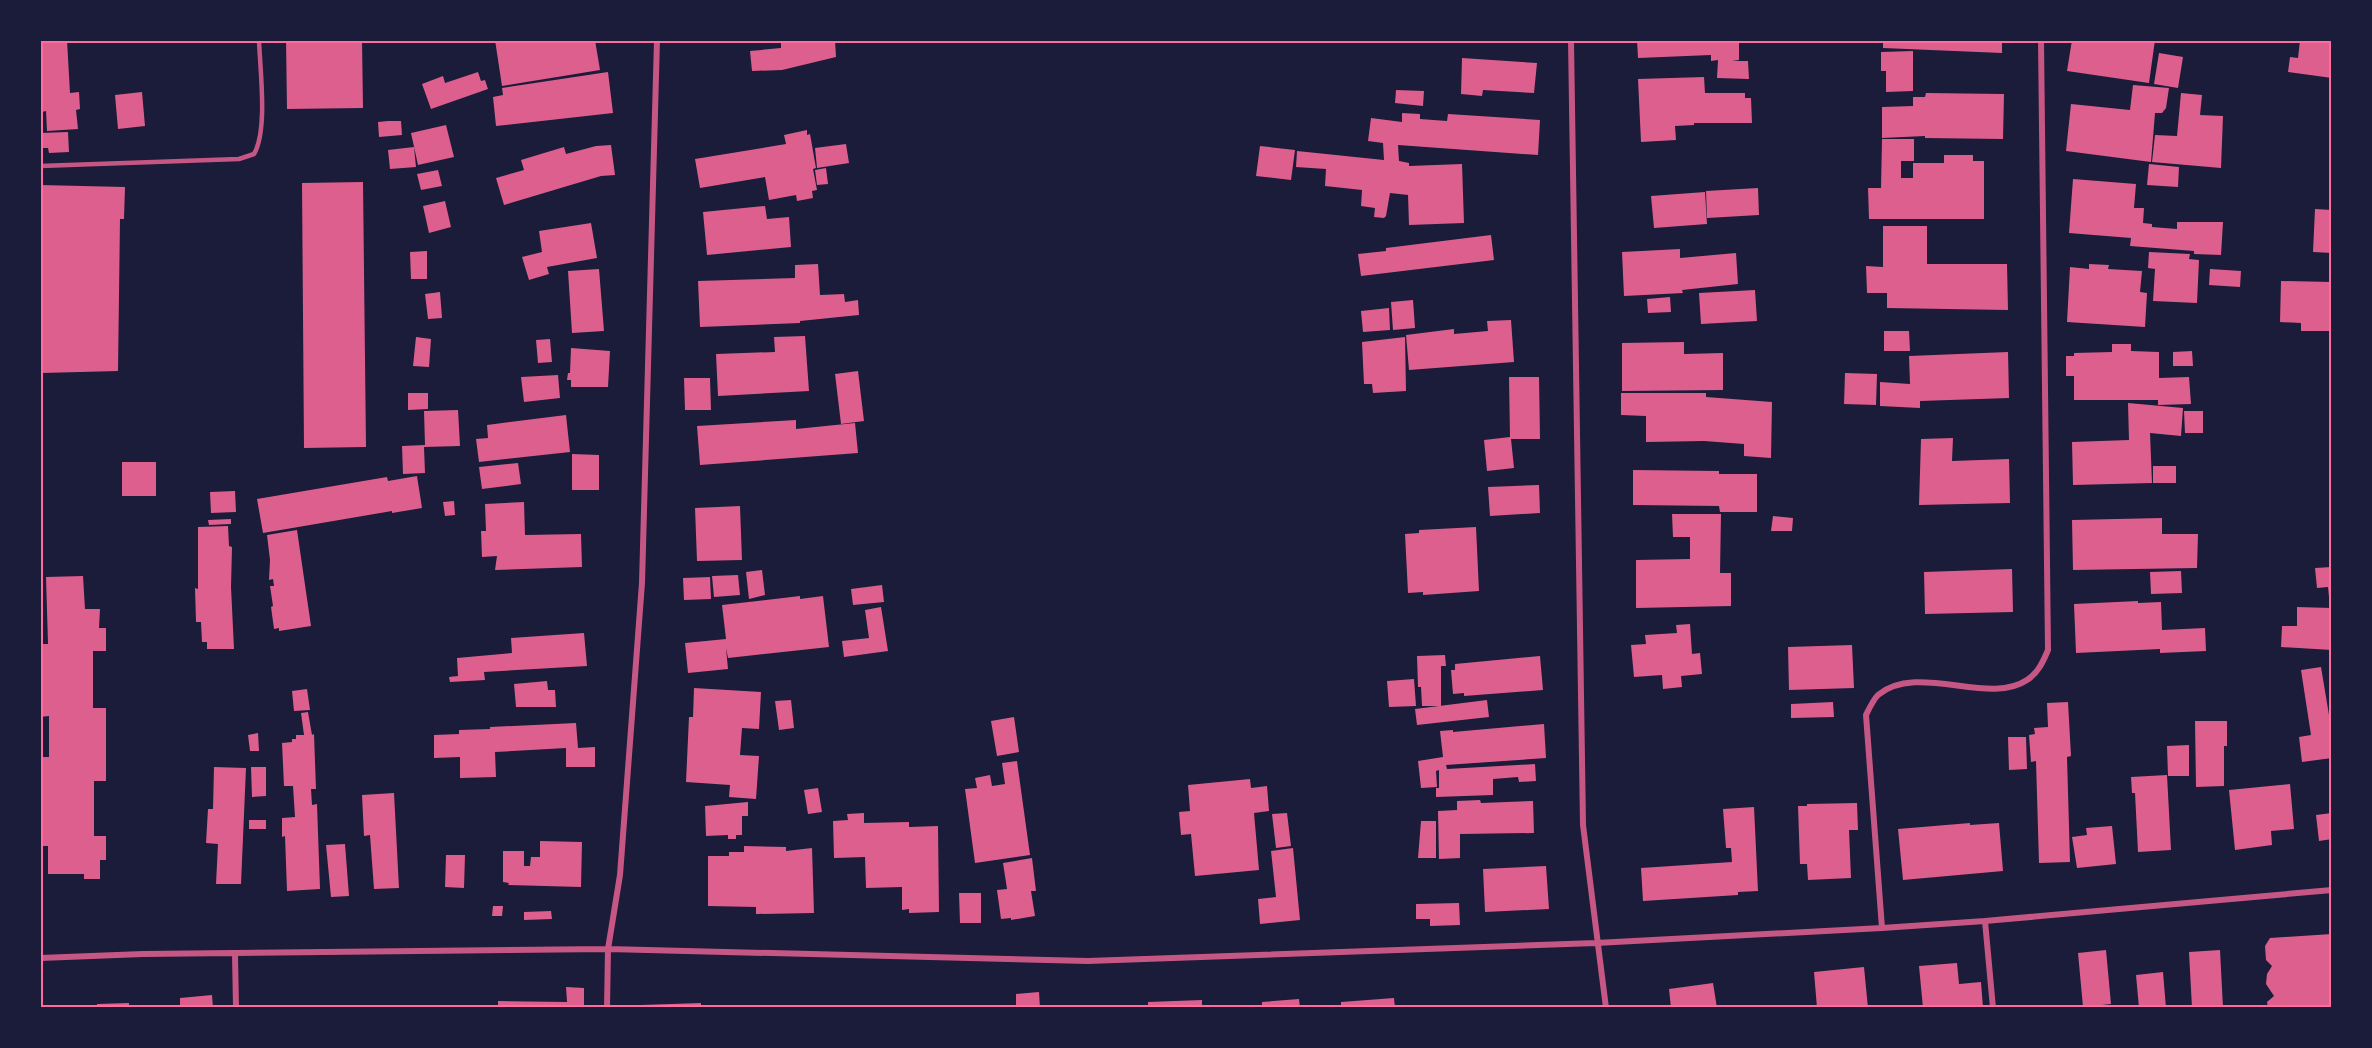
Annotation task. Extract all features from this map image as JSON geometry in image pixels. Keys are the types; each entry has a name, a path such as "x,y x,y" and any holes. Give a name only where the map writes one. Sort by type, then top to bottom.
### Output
{"street":[{"path":"607,1008 608,949 620,875 642,582 657,40"},
{"path":"1571,40 1583,825 1596,943 1606,1008"},
{"path":"1882,928 1866,715 1877,696 1893,686 1915,682 1984,688 2008,687 2026,681 2040,667 2048,650 2041,40"},
{"path":"40,957 608,949 1088,961 1596,943 1882,928 2331,890"},
{"path":"1984,921 1993,1008"},
{"path":"235,954 236,1008"}],"lane":[{"path":"40,166 239,159 254,154 262,130 260,40"}],"building":[{"path":"40,40 67,40 70,93 79,92 80,109 76,110 78,129 47,131 46,111 42,112"},
{"path":"286,40 362,40 363,108 287,109"},
{"path":"495,40 595,40 600,70 502,86"},
{"path":"781,40 835,40 836,57 782,70 752,71 750,51 781,48"},
{"path":"1637,40 1739,40 1739,60 1732,61 1748,61 1749,79 1717,78 1718,60 1711,61 1711,55 1638,58"},
{"path":"1883,40 2002,40 2002,53 1883,48"},
{"path":"2072,40 2155,40 2149,83 2067,71"},
{"path":"2300,40 2332,40 2332,78 2288,72 2290,57 2298,58"},
{"path":"1913,51 1913,91 1886,92 1886,71 1881,71 1881,52"},
{"path":"2159,53 2183,57 2178,88 2154,84"},
{"path":"1462,58 1537,63 1534,93 1483,90 1482,96 1461,94"},
{"path":"478,72 481,81 485,80 488,89 431,109 422,84 443,76 445,83"},
{"path":"608,72 613,113 496,126 493,97 503,95 502,88"},
{"path":"1704,77 1705,93 1745,93 1745,98 1751,98 1752,123 1694,123 1694,125 1675,126 1676,140 1641,142 1638,79"},
{"path":"2133,85 2169,88 2166,108 2162,113 2155,113 2151,162 2066,151 2071,104 2130,110"},
{"path":"1396,90 1424,91 1423,106 1395,103"},
{"path":"142,92 145,126 118,129 115,95"},
{"path":"1926,93 2004,94 2003,139 1925,138 1925,136 1882,138 1882,107 1913,106 1913,97 1925,97"},
{"path":"2181,93 2202,95 2200,115 2223,116 2221,168 2152,162 2155,135 2177,136"},
{"path":"1402,113 1420,114 1420,119 1447,121 1448,114 1540,120 1538,155 1398,145 1399,161 1409,163 1409,166 1462,164 1464,223 1409,225 1408,195 1390,193 1386,216 1384,218 1374,217 1375,208 1361,206 1362,190 1325,186 1326,169 1296,167 1297,151 1384,160 1383,143 1368,141 1371,118 1402,122"},
{"path":"401,121 402,135 379,137 378,122"},
{"path":"446,125 454,157 418,165 411,133"},
{"path":"807,130 807,135 810,134 816,168 813,169 817,190 812,191 813,198 797,201 796,195 769,200 765,177 700,188 695,159 786,144 784,135"},
{"path":"68,132 69,152 49,153 48,148 40,148 40,133"},
{"path":"1882,139 1914,139 1914,161 1901,161 1901,178 1913,178 1913,163 1944,163 1944,155 1973,155 1973,161 1984,161 1984,219 1869,219 1868,188 1881,188"},
{"path":"846,144 849,163 817,168 815,148"},
{"path":"611,145 615,175 601,176 504,205 496,178 524,170 521,160 564,147 566,154 596,146"},
{"path":"1260,146 1295,150 1291,180 1256,176"},
{"path":"414,147 416,167 390,169 388,150"},
{"path":"2149,164 2179,167 2178,187 2147,185"},
{"path":"826,168 828,184 817,185 815,170"},
{"path":"438,170 442,186 421,190 417,174"},
{"path":"2073,179 2136,184 2134,208 2144,208 2143,223 2152,224 2152,227 2177,229 2177,222 2223,222 2221,255 2130,246 2131,238 2069,233"},
{"path":"363,182 366,447 304,448 302,183"},
{"path":"40,185 125,187 124,219 120,219 118,371 42,373 43,216 40,216"},
{"path":"1758,188 1759,215 1707,218 1706,191"},
{"path":"1705,192 1707,224 1654,228 1651,196"},
{"path":"445,201 451,227 429,233 423,206"},
{"path":"765,206 767,219 789,217 791,247 707,255 703,212"},
{"path":"2315,209 2332,210 2332,253 2313,252"},
{"path":"591,223 597,258 547,267 549,274 529,280 522,257 542,252 539,231"},
{"path":"1883,226 1927,226 1927,264 2007,264 2008,310 1887,308 1887,293 1867,293 1866,266 1883,267"},
{"path":"1491,235 1494,260 1361,276 1358,254 1386,251 1386,248"},
{"path":"1680,249 1680,258 1736,253 1738,284 1682,290 1683,293 1624,296 1622,252"},
{"path":"427,251 427,279 411,279 410,252"},
{"path":"2149,252 2190,254 2189,259 2199,260 2197,303 2153,301 2155,269 2148,268"},
{"path":"818,264 820,295 844,294 845,302 858,300 859,315 800,321 800,323 700,327 698,281 795,278 795,265"},
{"path":"2089,264 2109,265 2108,269 2142,271 2140,292 2147,293 2145,327 2067,322 2070,267 2089,269"},
{"path":"599,269 604,331 572,333 568,271"},
{"path":"2210,269 2241,271 2240,287 2209,285"},
{"path":"2281,281 2332,282 2332,331 2301,331 2301,323 2280,322"},
{"path":"1755,290 1757,321 1701,324 1699,293"},
{"path":"440,292 442,318 428,319 425,294"},
{"path":"1670,297 1671,312 1648,313 1647,299"},
{"path":"1413,300 1415,328 1393,330 1391,302"},
{"path":"1389,308 1390,330 1363,332 1361,311"},
{"path":"1511,320 1514,362 1409,370 1406,335 1454,329 1454,334 1488,331 1487,321"},
{"path":"1884,331 1909,331 1910,351 1884,351"},
{"path":"805,336 809,391 718,396 716,354 775,352 774,337"},
{"path":"416,337 431,339 429,367 413,366"},
{"path":"1405,337 1406,391 1373,393 1372,384 1364,384 1362,342"},
{"path":"550,339 552,362 538,363 536,340"},
{"path":"1684,342 1684,354 1723,353 1723,390 1622,391 1622,343"},
{"path":"2112,344 2131,344 2131,351 2159,352 2159,378 2189,377 2191,404 2158,405 2158,400 2074,400 2074,376 2066,376 2066,356 2074,356 2074,353 2112,352"},
{"path":"571,348 610,351 608,387 571,387 571,380 567,380 568,373 570,373"},
{"path":"2192,351 2193,366 2173,366 2173,352"},
{"path":"2008,352 2009,398 1920,401 1920,408 1880,406 1880,382 1910,384 1909,356"},
{"path":"858,371 864,421 841,424 835,374"},
{"path":"1845,373 1877,374 1876,405 1844,404"},
{"path":"558,375 560,398 524,402 521,377"},
{"path":"1509,377 1539,377 1540,439 1511,439 1514,468 1487,471 1484,440 1510,437"},
{"path":"684,378 710,378 711,410 685,410"},
{"path":"408,393 428,393 428,409 408,410"},
{"path":"1621,393 1706,393 1706,397 1772,402 1771,458 1744,456 1744,444 1704,441 1646,442 1646,416 1621,415"},
{"path":"2128,403 2183,408 2181,436 2150,433 2152,483 2073,485 2072,442 2129,440"},
{"path":"458,410 460,446 424,447 425,473 403,474 402,446 425,445 424,411"},
{"path":"2184,411 2203,411 2203,433 2185,433"},
{"path":"566,415 570,452 479,462 476,439 488,438 487,425"},
{"path":"796,420 796,429 855,423 858,453 700,465 697,426"},
{"path":"1953,438 1952,461 2009,459 2010,503 1919,505 1921,439"},
{"path":"572,454 599,455 599,490 572,490"},
{"path":"122,462 156,462 156,496 122,496"},
{"path":"518,463 521,484 482,489 479,467"},
{"path":"2153,466 2176,466 2176,483 2153,483"},
{"path":"1633,470 1757,474 1757,512 1720,512 1719,506 1633,505"},
{"path":"417,476 422,508 263,533 257,499 387,477 388,481"},
{"path":"1539,485 1540,513 1490,516 1488,487"},
{"path":"235,491 236,512 211,513 210,492"},
{"path":"454,501 455,515 445,516 443,502"},
{"path":"524,502 525,535 581,534 582,567 495,570 497,556 482,557 481,531 486,531 485,504"},
{"path":"740,506 742,560 697,561 695,508"},
{"path":"1672,514 1721,514 1720,573 1731,573 1731,606 1636,608 1636,560 1690,559 1690,537 1673,537"},
{"path":"1773,516 1793,518 1792,531 1771,531"},
{"path":"2162,518 2162,534 2198,534 2197,568 2073,570 2072,520"},
{"path":"231,519 231,524 209,525 208,520"},
{"path":"228,526 229,546 232,547 234,649 207,649 207,642 202,642 201,622 196,622 198,527"},
{"path":"1476,527 1479,591 1423,595 1423,592 1408,593 1405,534 1419,533 1419,530"},
{"path":"297,530 311,626 279,631 279,628 274,629 271,607 273,606 270,586 274,586 273,579 269,580 270,560 267,535"},
{"path":"2332,567 2332,607 2330,607 2328,587 2317,588 2315,568"},
{"path":"2012,569 2013,612 1925,614 1924,572"},
{"path":"762,570 765,595 749,599 746,572"},
{"path":"2181,571 2182,593 2151,594 2150,572"},
{"path":"738,575 740,595 714,597 712,576"},
{"path":"83,576 85,609 100,609 99,628 106,628 106,651 93,651 93,708 106,708 106,781 94,781 94,836 106,836 106,860 100,860 100,879 84,879 84,874 48,874 48,846 40,846 40,757 49,757 49,716 40,717 40,644 48,644 46,577"},
{"path":"710,577 711,599 684,600 683,578"},
{"path":"882,585 884,602 853,605 851,589"},
{"path":"800,596 800,599 823,596 829,647 728,658 726,648 728,669 688,673 685,643 726,639 722,605"},
{"path":"2138,601 2138,603 2161,602 2162,630 2205,628 2206,651 2160,653 2160,649 2076,653 2074,604"},
{"path":"881,607 888,651 844,657 842,641 869,638 865,610"},
{"path":"2297,607 2332,608 2332,650 2281,647 2282,626 2297,626"},
{"path":"1690,624 1692,654 1700,653 1702,674 1681,676 1682,687 1663,689 1662,675 1634,677 1631,645 1646,644 1645,635 1677,633 1676,625"},
{"path":"584,633 587,666 484,672 485,680 450,682 449,677 458,676 457,658 512,653 511,638"},
{"path":"1852,645 1854,688 1789,690 1788,647"},
{"path":"1445,655 1446,666 1441,666 1441,706 1422,706 1421,687 1418,687 1417,656"},
{"path":"1540,656 1543,690 1464,696 1464,693 1453,694 1451,670 1455,670 1455,664"},
{"path":"2321,667 2332,733 2332,758 2302,762 2299,737 2311,735 2301,670"},
{"path":"1414,679 1416,706 1389,707 1387,681"},
{"path":"547,681 548,690 555,690 556,707 516,707 514,684"},
{"path":"694,688 761,692 759,729 742,728 740,755 759,756 756,799 729,797 730,785 686,782 689,717 693,717"},
{"path":"307,689 310,710 294,711 292,691"},
{"path":"791,700 794,728 779,730 775,701"},
{"path":"1487,700 1489,717 1417,725 1415,709"},
{"path":"1833,702 1834,717 1791,718 1791,704"},
{"path":"2068,702 2071,756 2067,757 2070,862 2039,863 2036,761 2031,762 2029,735 2035,734 2034,728 2048,727 2047,703"},
{"path":"308,712 312,735 314,734 316,789 311,789 312,805 317,804 320,889 287,891 282,818 295,817 293,786 284,786 282,743 292,742 292,739 296,739 296,735 304,735 301,713"},
{"path":"1014,717 1019,752 997,756 991,721"},
{"path":"2195,721 2227,721 2227,746 2224,746 2224,786 2196,787"},
{"path":"576,723 578,748 595,747 595,767 566,767 566,748 495,752 496,777 460,778 460,757 434,758 434,735 459,734 459,730 490,729 490,727"},
{"path":"1544,724 1546,758 1446,765 1447,769 1535,764 1536,781 1519,782 1518,777 1493,779 1493,795 1436,797 1436,788 1439,788 1439,770 1436,771 1437,787 1421,788 1418,761 1443,757 1440,731 1453,730 1453,732"},
{"path":"258,733 259,751 250,751 248,735"},
{"path":"2008,737 2026,737 2027,769 2009,770"},
{"path":"2189,745 2189,776 2168,776 2167,746"},
{"path":"1017,761 1030,855 975,863 965,789 977,788 975,778 990,775 992,786 1005,784 1002,763"},
{"path":"214,767 246,768 241,884 216,884 218,844 206,843 208,809 213,809"},
{"path":"251,767 266,767 266,796 252,797"},
{"path":"2167,775 2171,850 2138,852 2135,793 2132,793 2131,777"},
{"path":"1250,779 1251,788 1267,786 1269,811 1254,813 1259,870 1195,876 1191,834 1181,835 1179,812 1190,811 1188,785"},
{"path":"2290,784 2294,829 2271,831 2272,845 2235,850 2229,790"},
{"path":"818,788 822,812 808,814 804,790"},
{"path":"394,793 399,888 374,889 370,835 364,836 362,795"},
{"path":"1480,800 1481,803 1533,801 1534,833 1460,834 1460,858 1439,859 1438,811 1457,810 1457,801"},
{"path":"748,802 748,816 742,816 742,835 736,835 736,839 728,839 728,835 706,836 705,806"},
{"path":"1857,803 1858,830 1849,830 1851,878 1808,880 1807,864 1800,864 1798,806"},
{"path":"1754,807 1758,891 1738,892 1738,895 1643,901 1641,868 1732,862 1731,848 1726,848 1723,809"},
{"path":"864,813 864,823 909,822 909,827 938,826 939,912 909,913 909,909 902,910 902,887 866,888 865,857 834,858 833,821 848,820 847,814"},
{"path":"1287,813 1291,846 1276,848 1272,814"},
{"path":"2332,813 2332,839 2319,841 2316,815"},
{"path":"249,820 266,820 266,829 249,829"},
{"path":"1421,821 1436,821 1436,858 1418,858"},
{"path":"1970,823 1970,825 1999,823 2003,871 1903,880 1898,829"},
{"path":"2112,826 2116,864 2077,868 2072,837 2087,835 2086,828"},
{"path":"540,841 582,842 581,887 508,885 509,883 503,882 503,851 524,851 524,866 530,866 531,857 540,857"},
{"path":"345,844 349,896 331,897 326,845"},
{"path":"744,846 786,847 786,851 812,848 814,913 756,914 756,907 708,906 708,856 729,856 729,852 744,852"},
{"path":"1293,848 1300,920 1260,924 1258,899 1276,897 1271,851"},
{"path":"446,855 465,855 464,888 445,887"},
{"path":"1032,858 1036,891 1031,891 1035,916 1011,920 1011,918 1001,919 997,890 1007,889 1003,863"},
{"path":"1546,866 1549,909 1485,912 1483,869"},
{"path":"959,893 981,893 981,923 960,923"},
{"path":"1459,903 1460,925 1430,926 1430,919 1416,919 1416,904"},
{"path":"493,906 503,906 502,916 492,916"},
{"path":"551,911 552,919 524,920 524,912"},
{"path":"2332,934 2332,1008 2268,1008 2267,1002 2274,996 2266,984 2267,974 2272,966 2266,960 2265,946 2270,938"},
{"path":"2106,950 2111,1004 2083,1007 2078,953"},
{"path":"2220,950 2223,1008 2192,1008 2189,952"},
{"path":"1957,963 1959,984 1981,982 1983,1008 1923,1008 1919,966"},
{"path":"1864,967 1868,1008 1817,1008 1814,972"},
{"path":"2163,972 2166,1008 2139,1008 2136,975"},
{"path":"1713,983 1717,1008 1671,1008 1669,989"},
{"path":"566,987 584,988 584,1008 498,1008 498,1001 567,1002"},
{"path":"1039,992 1040,1008 1016,1008 1016,994"},
{"path":"212,995 213,1008 180,1008 180,998"},
{"path":"1394,998 1395,1008 1341,1008 1341,1002"},
{"path":"1299,999 1300,1008 1262,1008 1262,1002"},
{"path":"1202,1000 1202,1008 1148,1008 1148,1002"},
{"path":"129,1003 129,1008 97,1008 97,1004"},
{"path":"701,1003 701,1008 641,1008 641,1005"}]}
